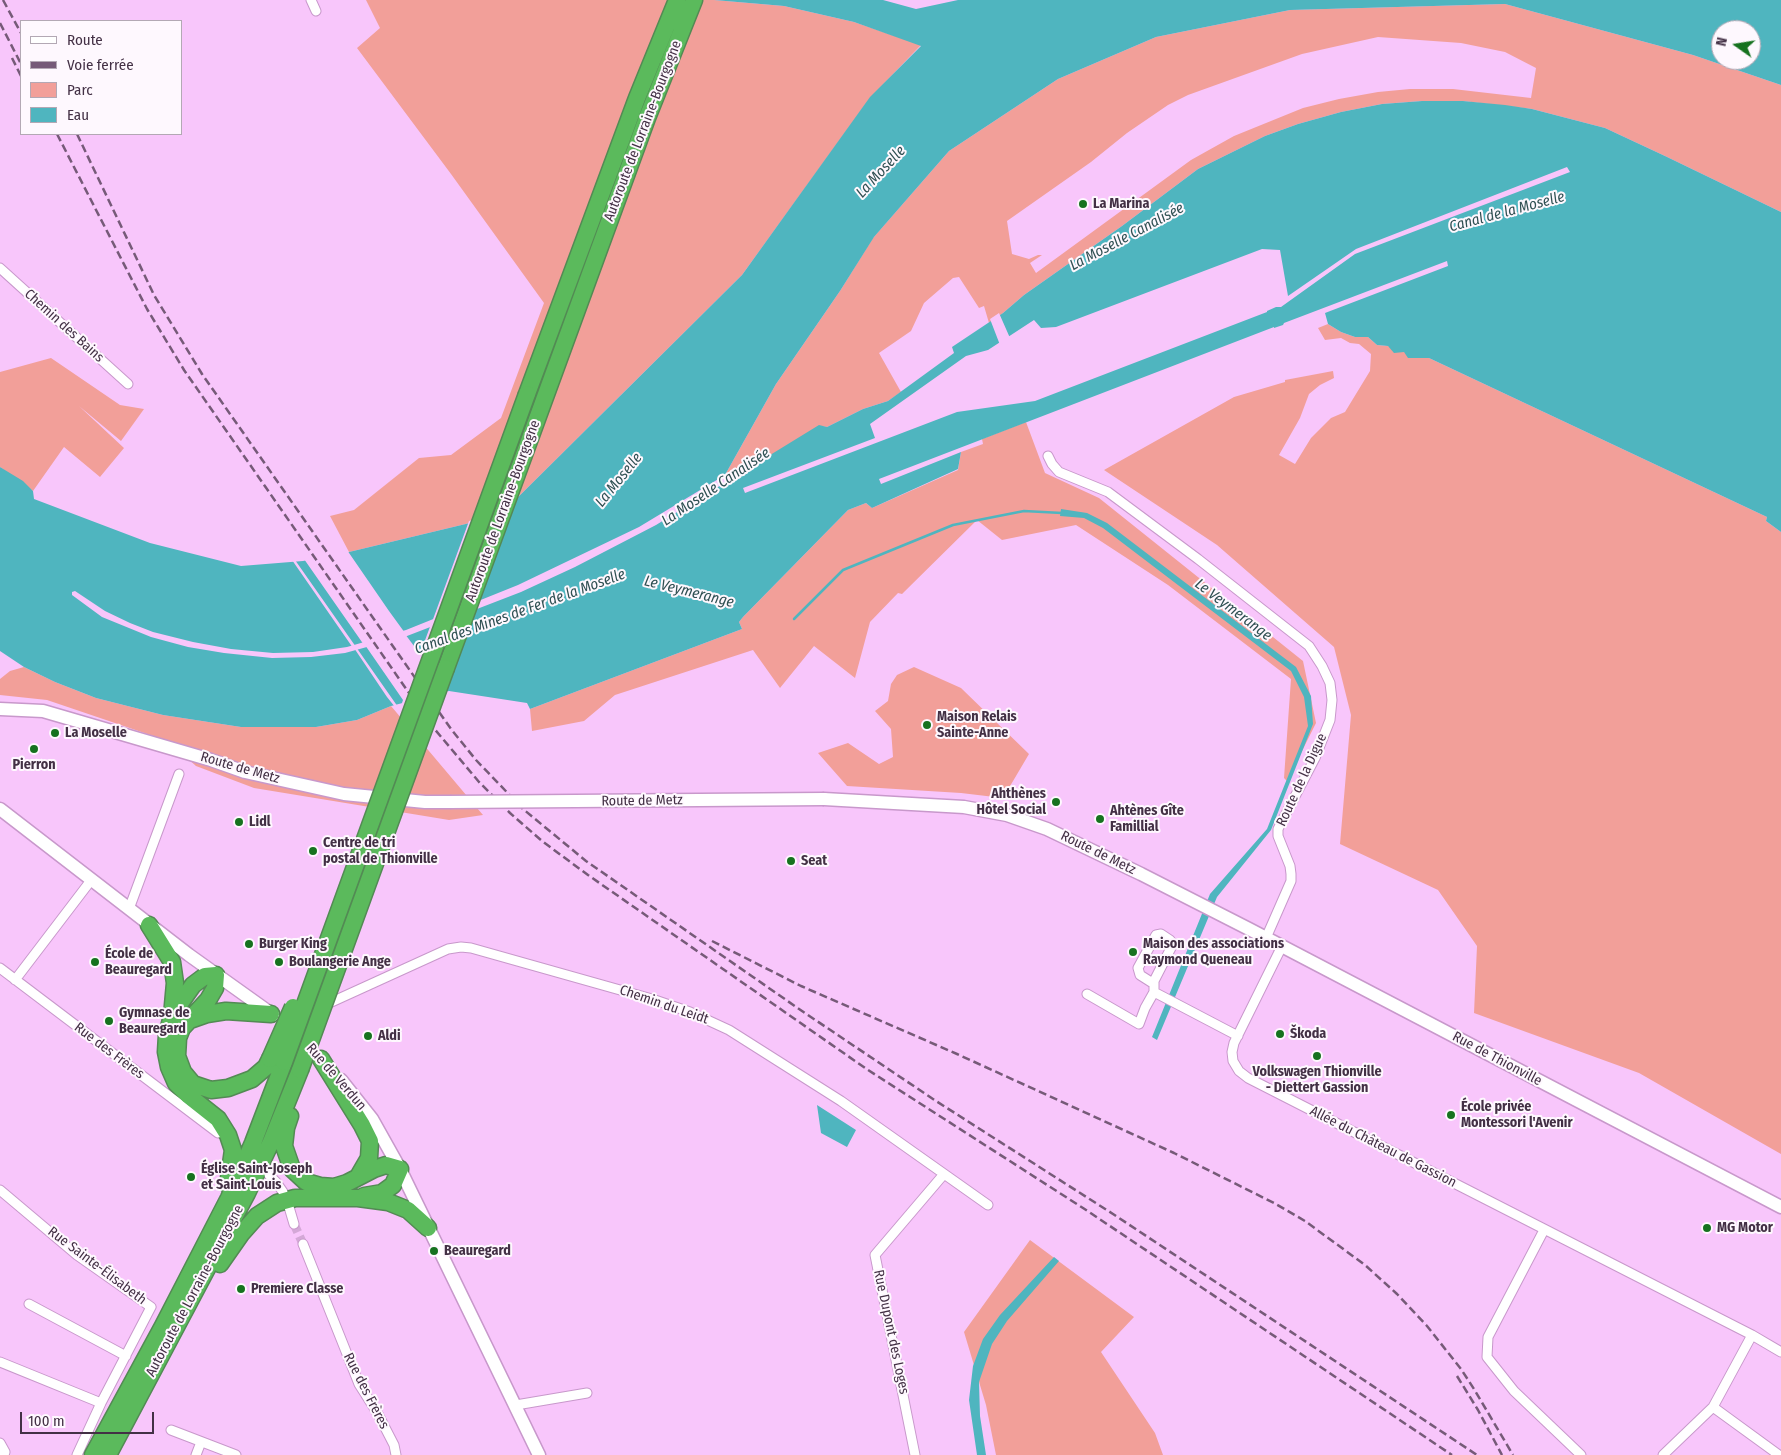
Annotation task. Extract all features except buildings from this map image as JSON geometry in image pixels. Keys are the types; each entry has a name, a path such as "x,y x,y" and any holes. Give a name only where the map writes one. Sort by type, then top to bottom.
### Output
{"highway":[{"name":"Autoroute de Lorraine-Bourgogne","path":"93,1455 163,1326 229,1198 253,1144 277,1061 302,987 315,978 527,394 637,98 641,70 677,4"},
{"name":"Autoroute de Lorraine-Bourgogne","path":"108,1455 247,1193 271,1142 300,1070 647,118 677,4"},
{"path":"149,925 172,962 175,983 172,1016 167,1035 166,1052 169,1067 176,1083 218,1119 228,1135 233,1150 228,1181 229,1198"},
{"path":"172,1016 193,985 205,976 216,975 215,988 182,1028 178,1038 176,1056 183,1072 193,1084 211,1090 228,1088 252,1079 266,1066 277,1061"},
{"path":"188,1021 207,1014 226,1011 271,1014"},
{"path":"321,1059 370,1141 368,1158 358,1177"},
{"path":"300,1070 294,1105 286,1128 284,1146 292,1169 306,1182 334,1187 386,1165 400,1169 393,1185 382,1193 358,1198"},
{"path":"175,1330 241,1234 257,1216 277,1203 295,1198 358,1198 388,1202 408,1210 428,1228"}],"main road":[{"name":"Route de Metz","path":"0,709 43,711 211,760 245,772 344,794 425,802 824,799 941,805 1007,815 1047,829 1266,938"},
{"name":"Rue de Verdun","path":"0,809 149,925 271,1014 291,1030 339,1077 372,1119 400,1169 540,1455"},
{"name":"Rue de Thionville","path":"1266,938 1781,1208"}],"street":[{"path":"310,0 316,11"},
{"name":"Chemin des Bains","path":"0,268 128,384"},
{"name":"Route de la Digue","path":"1048,456 1059,472 1108,492 1198,559 1309,646 1330,683 1332,700 1330,720 1315,758 1278,829 1278,836 1292,874 1266,938"},
{"path":"129,909 179,774"},
{"path":"16,980 92,879"},
{"path":"1087,994 1139,1024 1154,992 1154,981 1173,944 1161,934 1156,935 1138,968 1140,975 1151,982 1154,981"},
{"name":"Allée du Château de Gassion","path":"1282,946 1232,1052 1233,1061 1248,1078 1752,1335 1781,1352"},
{"name":"Chemin du Leidt","path":"291,1030 305,1014 448,949 471,948 652,999 690,1012 729,1030 841,1102 988,1205"},
{"name":"Rue des Frères","path":"0,968 218,1133"},
{"path":"1154,992 1238,1036"},
{"name":"Rue Dupont des Loges","path":"915,1455 875,1255 944,1174"},
{"path":"269,1175 283,1192"},
{"name":"Rue Sainte-Élisabeth","path":"0,1190 77,1255 152,1307 126,1356"},
{"path":"289,1207 294,1224"},
{"path":"1544,1230 1488,1337 1488,1356 1514,1391 1581,1455"},
{"name":"Rue des Frères","path":"302,1244 359,1384 378,1414 394,1445 396,1455"},
{"path":"30,1304 126,1356 76,1455"},
{"path":"1663,1455 1713,1407 1752,1335"},
{"path":"0,1362 101,1403"},
{"path":"516,1405 588,1394"},
{"path":"1713,1407 1779,1455"},
{"path":"171,1430 236,1455"},
{"path":"196,1455 201,1442"},
{"path":"0,1443 5,1452 4,1455"}],"green space":[{"path":"366,0 714,0 784,6 854,22 921,45 870,98 742,275 499,516 349,552 330,516 354,510 419,458 451,455 501,418 544,303 357,48 380,28"},
{"path":"1505,4 1693,55 1711,61 1711,70 1737,70 1781,85 1781,212 1605,128 1532,109 1463,101 1422,101 1382,104 1341,112 1298,124 1265,136 1198,169 1122,226 1024,295 989,323 984,306 979,308 959,277 953,278 924,303 911,331 879,353 901,392 888,401 863,409 827,427 819,426 727,482 725,475 776,384 840,291 873,238 949,151 1058,79 1156,37 1290,10","holes":["1378,37 1461,43 1505,52 1536,68 1531,98 1453,89 1410,89 1378,92 1303,108 1234,136 1191,160 1036,273 1030,263 1042,255 1029,259 1012,254 1007,221 1091,162 1127,133 1168,105 1188,95 1302,54"]},
{"path":"1328,324 1341,332 1355,337 1368,337 1377,345 1388,346 1429,358 1767,517 1766,521 1781,532 1781,1154 1639,1073 1474,1013 1477,946 1438,890 1340,844 1351,715 1334,647 1217,545 1104,470 1234,397 1285,382 1285,380 1333,371 1334,378 1320,385 1309,394 1300,418 1279,455 1295,464 1311,438 1331,418 1345,412 1370,371 1371,354 1359,344 1350,343 1341,338 1325,340 1318,328"},
{"path":"51,358 120,405 144,409 121,441 79,406 124,448 100,477 64,447 33,491 0,467 0,372"},
{"path":"1026,422 1045,473 1099,498 1303,661 1316,723 1287,781 1284,778 1291,679 1168,585 1076,525 1002,540 977,520 902,594 898,593 870,622 855,678 814,646 780,688 753,650 615,695 584,721 532,731 530,709 742,629 739,622 743,617 848,510 866,503 872,508 958,470 961,452 983,444 982,439"},
{"path":"24,667 55,682 96,698 163,715 241,727 316,727 357,720 391,706 483,815 449,820 254,788 196,766 168,741 47,700 0,695 0,679 10,671"},
{"path":"914,667 961,688 1029,754 1003,798 961,793 847,786 818,753 848,743 879,764 893,757 891,729 875,711 888,701 891,684 897,675"},
{"path":"1030,1240 1134,1317 1101,1352 1155,1433 1163,1455 996,1455 986,1405 964,1332"}],"water":[{"path":"714,0 883,0 916,9 958,0 1781,0 1781,85 1737,70 1761,70 1761,20 1711,20 1711,61 1505,4 1290,10 1156,37 1058,79 949,151 874,237 840,291 776,384 725,475 639,527 518,585 406,630 347,647 313,652 273,653 231,649 193,642 153,632 105,611 75,591 72,592 72,595 102,617 151,637 188,647 224,653 272,658 311,657 345,653 407,636 521,592 575,567 656,525 819,425 827,427 863,409 888,401 954,353 952,347 1003,313 1024,295 1122,226 1198,169 1265,136 1298,124 1341,112 1382,104 1422,101 1463,101 1505,105 1532,109 1605,128 1781,212 1781,532 1766,521 1767,517 1429,358 1408,358 1404,352 1394,353 1388,346 1377,345 1368,337 1355,337 1341,332 1328,324 1325,313 1448,266 1447,261 879,479 881,484 961,452 958,469 872,508 866,503 848,510 743,617 739,622 742,629 530,709 527,703 449,691 391,706 357,720 316,727 241,727 163,715 96,698 55,682 24,667 0,651 0,467 23,481 33,491 34,499 150,543 241,566 303,561 349,552 499,516 742,275 870,97 921,46 854,22 784,6","holes":["1567,167 1570,172 1355,254 1281,307 1276,307 1035,401 957,412 745,493 743,488 875,438 870,424 966,356 988,350 1034,320 1041,328 1056,327 1262,249 1280,250 1288,296 1356,249"]},
{"path":"1061,509 1087,513 1107,523 1296,667 1311,696 1313,724 1271,830 1217,897 1157,1040 1152,1037 1210,894 1267,829 1308,726 1304,697 1291,671 1103,528 1084,518 1060,516"},
{"path":"817,1105 856,1130 847,1147 821,1133"},
{"path":"1054,1257 1059,1261 1007,1321 992,1344 979,1382 980,1416 986,1455 977,1455 969,1400 973,1366 983,1339 1000,1315"}],"pier":[{"path":"999,313 1010,338 1000,345 990,319"},
{"path":"492,515 456,612 432,622 469,521"},
{"path":"347,550 405,633 364,645 304,559"},
{"path":"292,560 295,560 356,647 353,648"},
{"path":"478,606 447,690 448,692 401,706 403,700 365,645 405,634 420,654 431,624 455,614 434,672 436,676 460,613"},
{"path":"356,647 398,707 395,707 387,697 354,648"}],"waterway":[{"name":"Le Veymerange","path":"794,619 843,570 953,525 1024,511 1062,513"}],"tunnel":[{"path":"294,1224 303,1244"}],"railway":[{"path":"3,0 20,31"},
{"path":"0,23 20,62"},
{"path":"12,58 20,74"},
{"path":"58,135 147,309 184,370 432,726 479,782 510,813 542,841 588,875 868,1070 1083,1208 1452,1455"},
{"path":"77,135 154,295 202,374 451,729 476,760 523,809 586,861 802,1011 936,1101 1113,1214 1477,1455"},
{"path":"712,941 801,986 957,1054 1174,1153 1274,1203 1305,1221 1365,1265 1397,1294 1427,1326 1461,1369 1513,1455"},
{"path":"1457,1376 1502,1455"}],"place":[{"name":"La Marina","path":"1083,204"},
{"name":"Maison Relais Sainte-Anne","path":"927,725"},
{"name":"La Moselle","path":"55,733"},
{"name":"Pierron","path":"34,749"},
{"name":"Ahthènes Hôtel Social","path":"1056,802"},
{"name":"Ahtènes Gîte Famillial","path":"1100,819"},
{"name":"Lidl","path":"239,822"},
{"name":"Centre de tri postal de Thionville","path":"313,851"},
{"name":"Seat","path":"791,861"},
{"name":"Burger King","path":"249,944"},
{"name":"Maison des associations Raymond Queneau","path":"1133,952"},
{"name":"École de Beauregard","path":"95,962"},
{"name":"Boulangerie Ange","path":"279,962"},
{"name":"Gymnase de Beauregard","path":"109,1021"},
{"name":"Škoda","path":"1280,1034"},
{"name":"Aldi","path":"368,1036"},
{"name":"Volkswagen Thionville - Diettert Gassion","path":"1317,1056"},
{"name":"École privée Montessori l'Avenir","path":"1451,1115"},
{"name":"Église Saint-Joseph et Saint-Louis","path":"191,1177"},
{"name":"MG Motor","path":"1707,1228"},
{"name":"Beauregard","path":"434,1251"},
{"name":"Premiere Classe","path":"241,1289"}],"water label":[{"name":"Canal de la Moselle","path":"1507,212"},
{"name":"La Moselle Canalisée","path":"1127,237"},
{"name":"La Moselle Canalisée","path":"716,487"},
{"name":"Canal des Mines de Fer de la Moselle","path":"520,612"}]}
